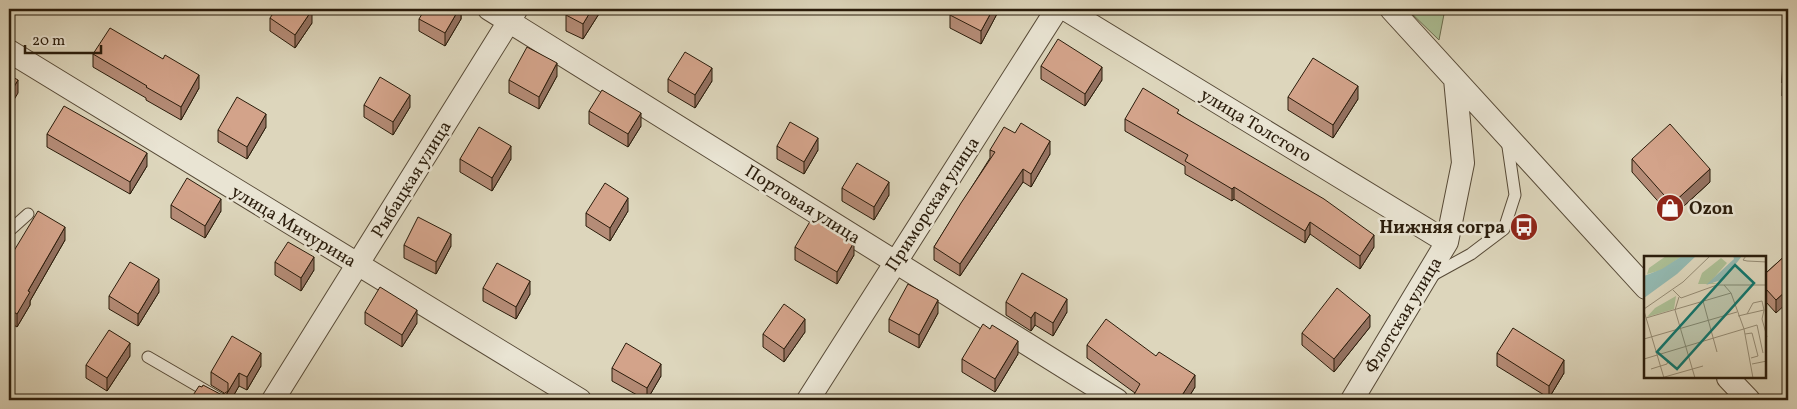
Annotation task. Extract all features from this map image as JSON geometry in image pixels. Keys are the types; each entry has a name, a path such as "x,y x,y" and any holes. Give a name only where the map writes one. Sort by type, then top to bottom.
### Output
{"street":[{"name":"Портовая улица","path":"489,9 513,15 895,262 1117,400"},
{"name":"Приморская улица","path":"808,400 1057,9"},
{"name":"улица Толстого","path":"1065,9 1447,242"},
{"path":"1392,9 1644,286"},
{"name":"Рыбацкая улица","path":"273,400 513,15"},
{"name":"улица Мичурина","path":"9,51 580,400"},
{"name":"Флотская улица","path":"1352,400 1447,242 1463,163 1455,79"},
{"path":"1729,379 1749,400"}],"lane":[{"path":"1425,279 1470,254 1504,229 1515,195 1506,135"},
{"path":"9,231 28,214"},
{"path":"148,357 222,400"}],"green space":[{"path":"1407,9 1445,9 1439,40"}],"building":[{"path":"276,9 312,10 295,35 270,18"},
{"path":"425,9 459,9 445,33 419,19"},
{"path":"570,9 592,9 583,24 566,15"},
{"path":"953,9 993,9 981,31 950,15"},
{"path":"110,28 163,59 165,55 199,75 181,107 93,54"},
{"path":"1058,39 1102,67 1085,94 1041,66"},
{"path":"527,47 557,63 539,97 509,80"},
{"path":"1783,47 1788,47 1788,83 1782,83"},
{"path":"685,52 712,68 695,95 668,79"},
{"path":"1313,58 1358,86 1333,125 1288,97"},
{"path":"9,75 18,80 9,95"},
{"path":"380,77 410,95 393,122 364,105"},
{"path":"1143,88 1179,110 1177,113 1324,199 1374,235 1360,256 1310,222 1305,231 1234,187 1232,189 1185,161 1188,155 1125,119"},
{"path":"602,90 641,113 628,134 589,111"},
{"path":"237,97 266,114 247,147 218,130"},
{"path":"64,106 147,153 130,182 47,134"},
{"path":"790,122 818,138 804,162 777,146"},
{"path":"1021,123 1050,141 1031,174 1023,169 960,264 934,247 995,152 990,150 1004,127 1015,133"},
{"path":"1670,124 1710,169 1672,204 1632,159"},
{"path":"479,127 511,146 492,178 460,159"},
{"path":"857,163 889,182 874,207 842,188"},
{"path":"187,178 221,199 205,226 171,205"},
{"path":"605,183 628,198 610,228 586,213"},
{"path":"38,211 65,227 17,314 9,309 9,259"},
{"path":"418,217 451,234 436,262 404,245"},
{"path":"812,218 854,242 837,272 795,247"},
{"path":"288,242 314,257 301,278 275,262"},
{"path":"1788,253 1788,289 1776,300 1767,290 1767,272"},
{"path":"130,262 159,279 138,314 109,296"},
{"path":"497,263 530,281 516,307 483,288"},
{"path":"1022,273 1067,299 1053,323 1035,312 1031,318 1006,302"},
{"path":"908,284 938,300 919,335 889,319"},
{"path":"380,287 417,310 402,335 365,312"},
{"path":"1337,288 1370,315 1334,359 1302,333"},
{"path":"784,304 805,319 784,349 763,334"},
{"path":"1106,319 1156,356 1159,352 1195,375 1179,400 1131,400 1140,384 1087,345"},
{"path":"983,324 990,329 992,325 1018,341 995,379 962,359"},
{"path":"1513,328 1564,360 1549,386 1497,353"},
{"path":"109,330 130,343 107,378 86,365"},
{"path":"232,336 261,353 247,377 239,373 223,400 190,400 199,386 202,387 203,385 222,395 228,391 228,383 211,372"},
{"path":"626,343 661,364 647,388 612,368"}],"place":[{"name":"Ozon","path":"1670,208"},
{"name":"Нижняя согра","path":"1524,227"}]}
